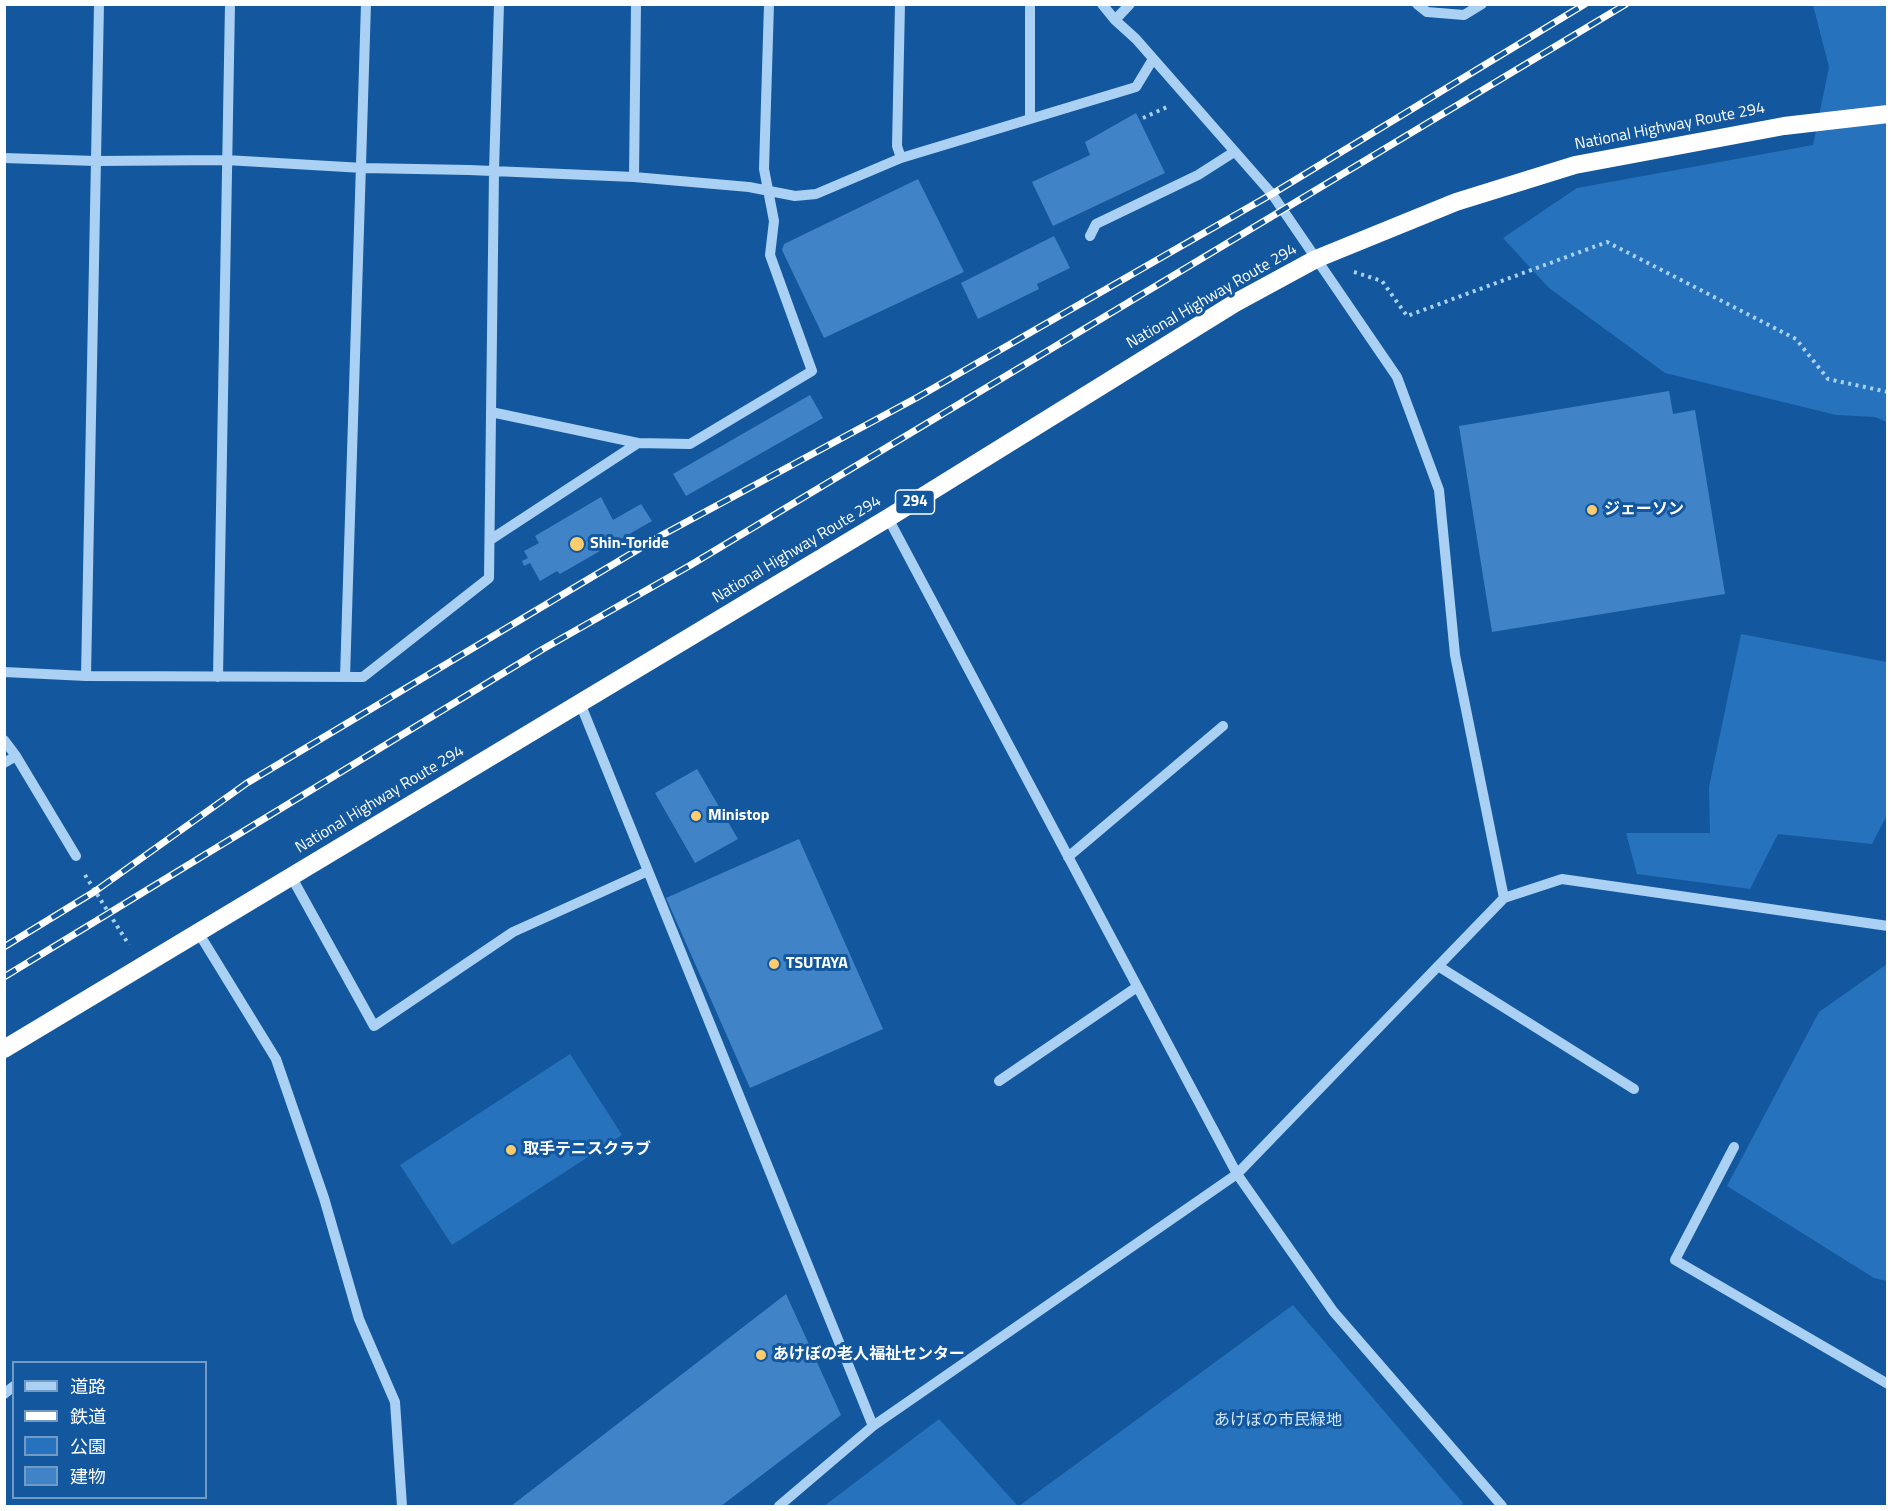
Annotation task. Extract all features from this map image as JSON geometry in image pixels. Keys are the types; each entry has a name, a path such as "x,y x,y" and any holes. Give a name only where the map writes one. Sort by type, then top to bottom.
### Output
{"highway":[{"name":"National Highway Route 294","path":"4,1049 888,518 1235,303 1316,259 1456,202 1575,165 1784,126 1887,114"}],"street":[{"path":"86,676 99,4"},
{"path":"218,677 230,4"},
{"path":"345,677 363,168 366,4"},
{"path":"4,672 86,676 363,677 489,578 494,171 499,4"},
{"path":"634,177 636,4"},
{"path":"491,412 638,443 690,444 812,371 770,255 774,221 764,169 769,4"},
{"path":"900,4 897,146 901,158"},
{"path":"1030,4 1030,119"},
{"path":"1102,4 1115,20 1136,39 1272,194 1396,377 1438,490 1455,655 1504,898"},
{"path":"1115,20 1130,4"},
{"path":"1418,4 1428,12 1464,15 1482,4"},
{"path":"4,158 96,161 226,160 363,168 634,177 749,187 795,196 816,194 901,158 1136,87 1153,59"},
{"path":"1090,236 1096,224 1198,175 1234,152"},
{"path":"490,540 638,443"},
{"path":"888,518 1237,1174 1333,1311 1502,1506"},
{"path":"580,703 873,1426"},
{"path":"1068,857 1223,726"},
{"path":"4,740 76,856"},
{"path":"4,763 16,756"},
{"path":"291,876 374,1026 513,932 648,871"},
{"path":"779,1506 873,1426 1237,1174 1504,898 1562,879 1887,926"},
{"path":"198,932 276,1059 324,1198 359,1319 394,1402 402,1506"},
{"path":"1438,966 1634,1089"},
{"path":"999,1081 1137,987"},
{"path":"1734,1147 1675,1260 1887,1384"}],"path":[{"path":"1316,259 1382,281 1407,316 1607,242 1796,339 1828,379 1887,392"},
{"path":"76,856 94,892 142,966"}],"green space":[{"path":"1813,5 1887,5 1887,422 1875,417 1836,415 1665,373 1549,288 1503,238 1577,188 1813,145 1829,67"},
{"path":"1741,634 1887,662 1887,815 1872,844 1778,834 1750,889 1637,874 1626,833 1710,833 1709,787"},
{"path":"1887,964 1887,1281 1874,1278 1727,1186 1819,1012"},
{"name":"取手テニスクラブ","path":"570,1054 622,1135 452,1245 400,1165"},
{"name":"あけぼの市民緑地","path":"1293,1305 1463,1503 1461,1506 1019,1506"},
{"path":"939,1419 1018,1506 824,1506"}],"building":[{"path":"1136,113 1165,173 1053,226 1032,182 1090,155 1085,142"},
{"path":"918,179 964,272 824,338 782,250 784,244"},
{"path":"1054,236 1070,268 1037,284 1039,289 978,319 961,283"},
{"name":"ジェーソン","path":"1669,391 1673,414 1695,410 1725,594 1492,632 1459,426"},
{"path":"810,395 823,418 686,496 673,474"},
{"path":"601,497 613,520 641,504 652,521 560,574 557,571 540,581 530,563 524,566 522,561 528,558 524,551 539,543 535,536"},
{"name":"Ministop","path":"697,769 738,839 695,863 655,793"},
{"name":"TSUTAYA","path":"799,839 883,1029 750,1088 666,898"},
{"name":"あけぼの老人福祉センター","path":"786,1294 841,1415 721,1506 511,1506"}],"railway":[{"path":"4,947 94,892 247,783 664,534 918,397 1272,194 1585,4"},
{"path":"4,977 543,649 689,566 1626,4"}],"place":[{"name":"ジェーソン","path":"1592,510"},
{"name":"Shin-Toride","path":"577,544"},
{"name":"Ministop","path":"696,816"},
{"name":"TSUTAYA","path":"774,964"},
{"name":"取手テニスクラブ","path":"511,1150"},
{"name":"あけぼの老人福祉センター","path":"761,1355"}]}
